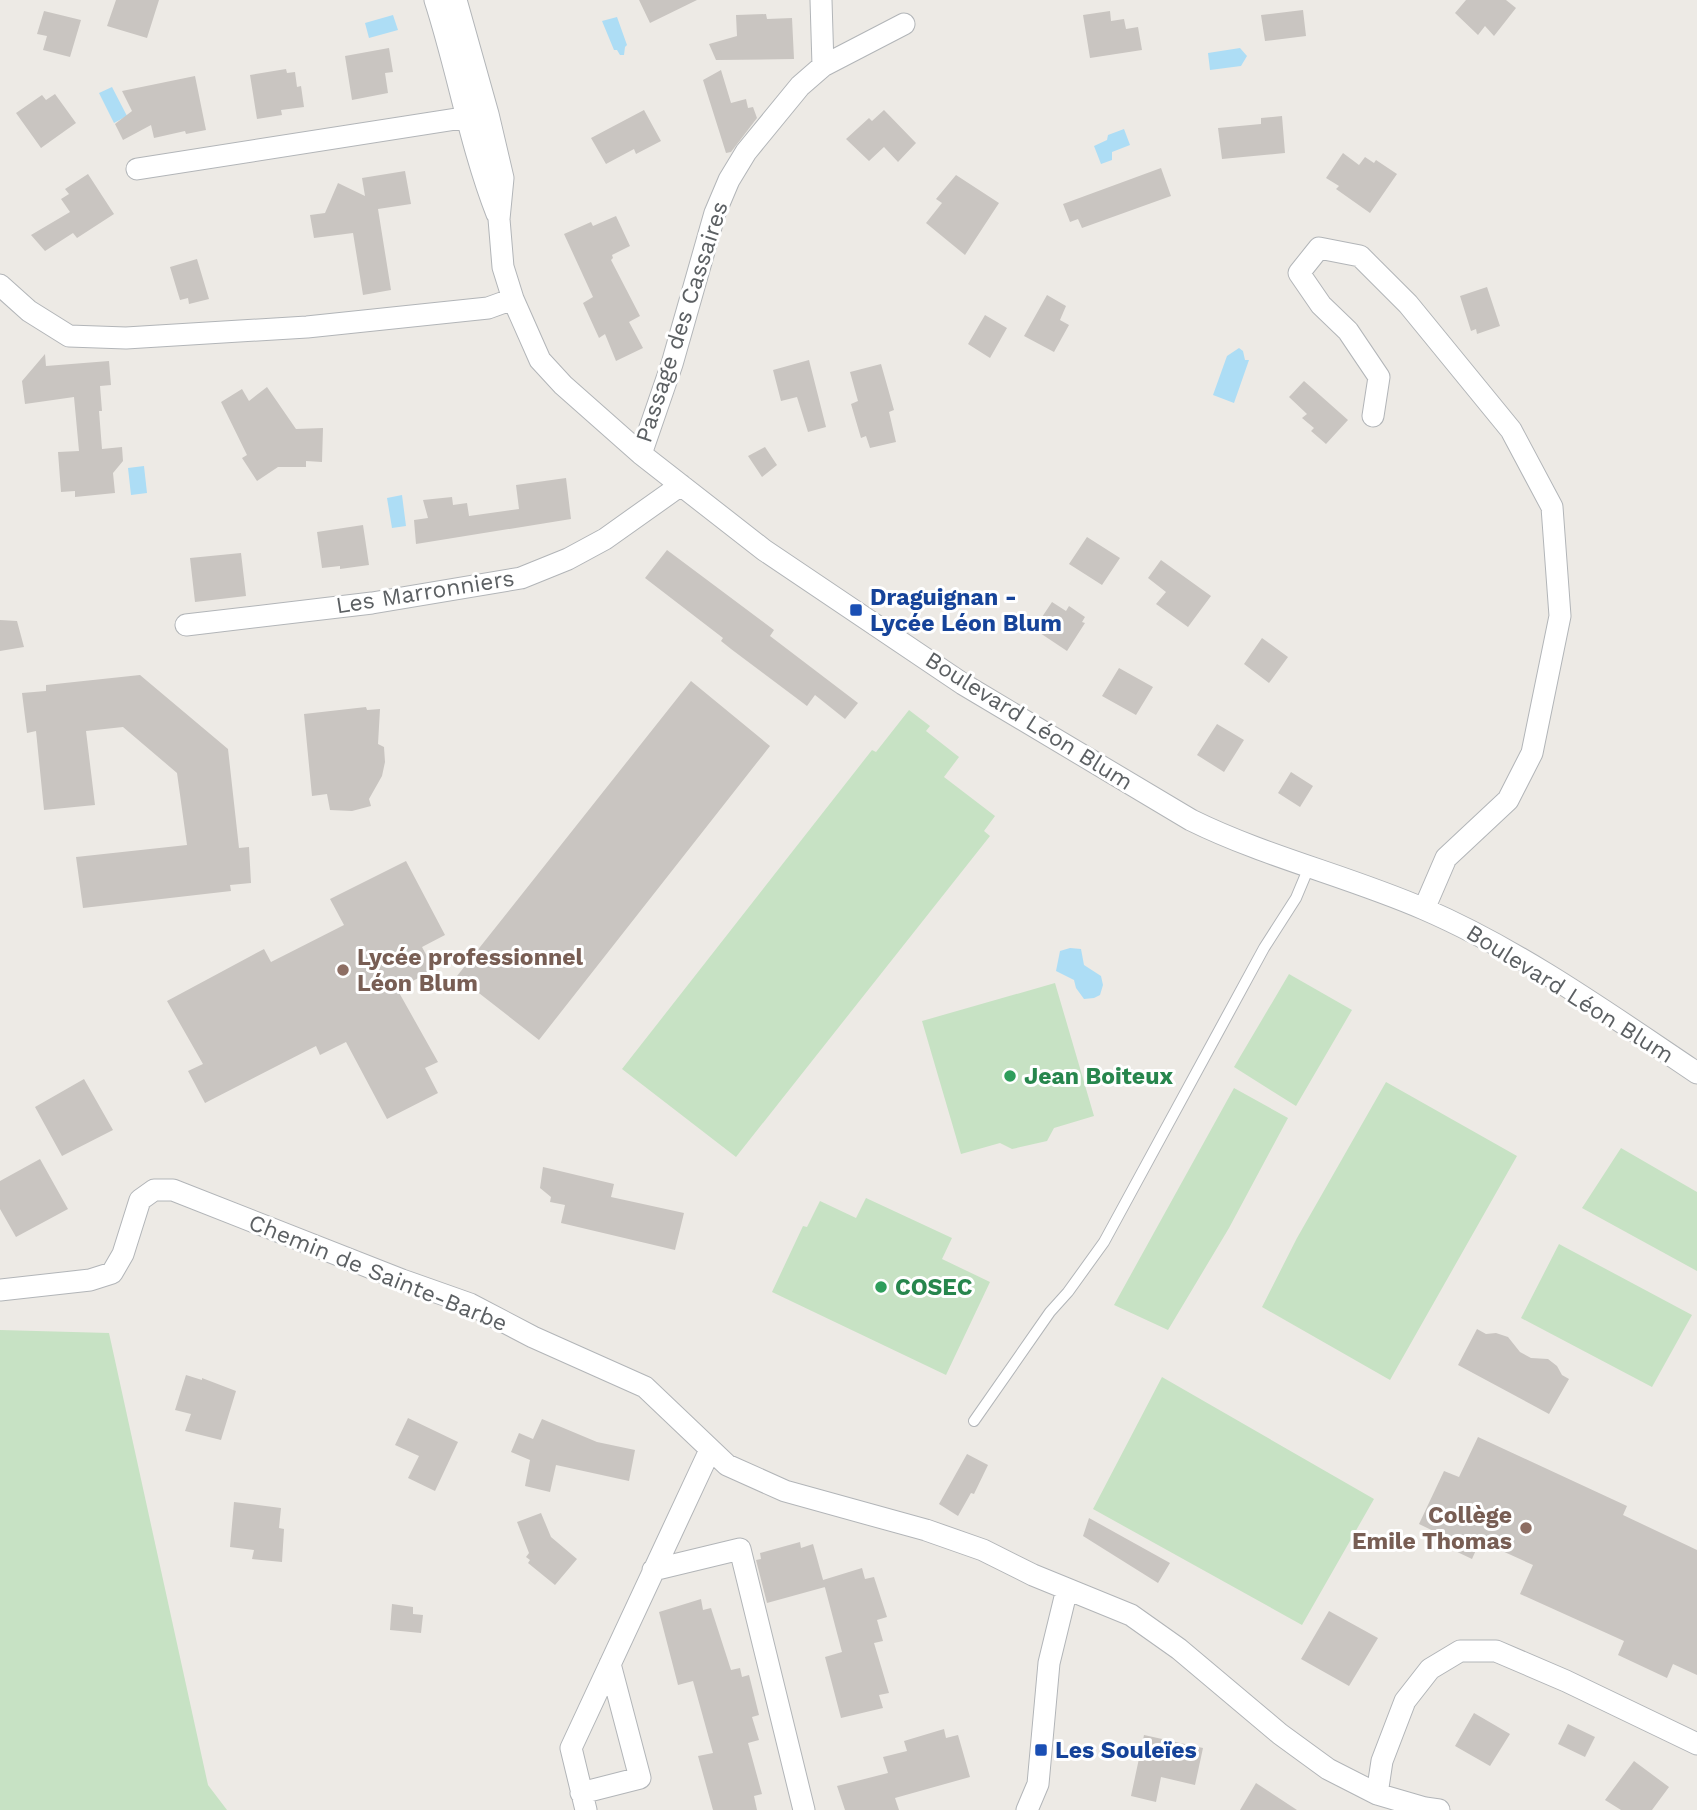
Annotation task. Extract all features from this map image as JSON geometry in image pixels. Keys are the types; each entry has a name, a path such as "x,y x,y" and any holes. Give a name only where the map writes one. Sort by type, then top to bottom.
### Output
{"street":[{"name":"Boulevard Léon Blum","path":"435,0 503,178 499,219 503,267 513,299 540,360 641,454 764,550 963,684 1191,820 1228,838 1424,909 1489,940 1697,1073"},
{"name":"Boulevard Léon Blum","path":"456,0 478,115"},
{"path":"821,0 823,66"},
{"name":"Passage des Cassaires","path":"641,454 671,364 715,213 729,180 746,152 774,115 800,86 823,66 904,24"},
{"path":"137,169 478,115"},
{"path":"1373,416 1379,377 1348,331 1321,305 1299,273 1319,248 1360,256 1408,304 1511,430 1552,507 1560,616 1532,752 1508,800 1446,858 1424,909"},
{"path":"0,285 29,311 68,336 126,338 307,327 488,308 513,299"},
{"name":"Les Marronniers","path":"186,625 372,603 521,578 568,559 605,539 681,485"},
{"name":"Chemin de Sainte-Barbe","path":"0,1290 90,1280 112,1273 123,1254 140,1200 154,1190 173,1190 470,1304 533,1337 645,1387 727,1465 785,1491 926,1530 983,1550 1033,1575 1131,1615 1179,1649 1280,1734 1319,1762 1377,1794 1439,1810"},
{"path":"610,1664 640,1778 584,1802 570,1748 710,1450"},
{"path":"653,1570 740,1549 804,1810"},
{"path":"1027,1810 1038,1784 1049,1663 1068,1589"},
{"path":"1377,1794 1382,1761 1405,1700 1430,1669 1460,1651 1496,1651 1566,1681 1697,1744"}],"lane":[{"path":"974,1421 1104,1242 1264,947 1296,898 1309,867"}],"green space":[{"path":"909,710 930,726 926,731 959,757 944,777 995,816 984,831 990,836 736,1157 622,1069 872,750 876,752"},
{"path":"1289,974 1352,1010 1296,1106 1234,1067"},
{"name":"Jean Boiteux","path":"1055,983 1094,1116 1054,1128 1047,1141 1012,1149 1000,1143 961,1154 922,1021"},
{"path":"1386,1082 1517,1156 1390,1380 1262,1307 1297,1238"},
{"path":"1234,1088 1288,1118 1229,1228 1168,1330 1114,1305"},
{"path":"1621,1148 1697,1192 1697,1271 1582,1208"},
{"name":"COSEC","path":"866,1198 952,1238 942,1259 990,1282 946,1375 772,1292 803,1226 807,1227 820,1201 856,1218"},
{"path":"1559,1244 1692,1315 1652,1387 1521,1318"},
{"path":"0,1330 109,1333 208,1785 227,1810 0,1810"},
{"path":"1162,1377 1374,1499 1302,1625 1093,1509"}],"water":[{"path":"393,15 398,30 369,38 365,23"},
{"path":"617,17 627,45 624,55 614,50 602,21"},
{"path":"1240,48 1247,56 1241,66 1210,70 1208,53"},
{"path":"112,87 127,116 114,123 99,93"},
{"path":"1124,129 1130,145 1112,152 1112,160 1101,164 1094,146 1107,140 1108,135"},
{"path":"1239,348 1243,351 1245,360 1249,360 1234,403 1213,395 1227,356"},
{"path":"144,466 147,493 131,495 128,468"},
{"path":"402,495 406,526 392,528 387,498"},
{"path":"1081,949 1084,965 1101,976 1103,985 1100,995 1084,999 1074,980 1056,971 1060,951"}],"building":[{"path":"116,0 159,0 147,38 107,26"},
{"path":"639,0 697,0 650,23"},
{"path":"1466,0 1506,0 1516,8 1494,36 1485,26 1478,35 1455,13"},
{"path":"1303,10 1306,36 1265,41 1261,15"},
{"path":"44,11 81,20 70,57 43,50 47,36 37,34"},
{"path":"1110,11 1111,21 1124,19 1126,29 1138,27 1142,50 1090,58 1083,15"},
{"path":"766,14 767,19 792,18 794,59 716,60 709,44 737,36 736,15"},
{"path":"389,48 393,72 385,73 388,93 352,100 345,56"},
{"path":"286,69 287,73 295,72 297,87 301,86 304,107 281,110 282,115 257,119 250,75"},
{"path":"721,70 731,103 746,99 748,108 753,107 757,118 731,152 726,153 703,80"},
{"path":"195,76 206,130 186,134 185,131 154,138 151,125 123,140 115,124 132,111 122,91"},
{"path":"55,94 76,123 41,148 16,113 42,95 46,100"},
{"path":"644,110 661,141 636,154 634,149 606,164 591,138"},
{"path":"884,110 916,143 898,162 884,147 869,161 846,139 869,118 872,121"},
{"path":"1282,116 1285,153 1222,159 1218,128 1261,124 1261,118"},
{"path":"1343,153 1359,165 1365,157 1374,163 1376,160 1397,174 1370,213 1336,189 1339,186 1326,178"},
{"path":"1161,168 1171,196 1082,228 1078,219 1070,222 1063,204"},
{"path":"405,171 411,204 378,209 391,290 363,295 353,233 314,238 310,215 325,213 338,183 365,196 362,178"},
{"path":"88,174 114,214 77,238 73,233 45,251 31,235 70,212 61,199 69,194 65,189"},
{"path":"956,175 999,203 965,255 926,223 942,203 936,199"},
{"path":"616,216 630,246 612,255 611,260 640,316 629,322 643,348 616,361 605,334 599,338 583,303 593,297 564,234 591,222 593,226"},
{"path":"197,259 209,299 189,304 188,298 180,300 170,267"},
{"path":"1487,287 1500,326 1477,334 1476,329 1471,331 1460,296"},
{"path":"1047,295 1066,306 1060,320 1069,325 1054,352 1024,336"},
{"path":"985,315 1007,328 990,358 968,344"},
{"path":"45,354 46,366 109,361 111,385 100,386 102,411 99,411 102,449 122,447 123,461 113,473 115,493 75,497 75,491 61,492 58,452 79,451 74,397 25,404 22,381"},
{"path":"809,360 826,427 808,432 797,397 781,401 773,370"},
{"path":"881,364 894,410 889,412 896,442 870,448 866,436 861,438 851,404 858,401 850,372"},
{"path":"1304,381 1348,420 1326,444 1311,431 1314,428 1302,418 1307,414 1289,397"},
{"path":"267,387 296,429 323,428 322,462 306,461 306,467 278,467 257,481 242,458 247,455 221,402 242,389 249,401"},
{"path":"765,447 777,465 762,477 748,456"},
{"path":"566,478 571,519 416,544 414,520 428,518 423,500 452,497 453,505 467,503 469,516 519,509 516,485"},
{"path":"363,525 369,565 340,569 340,566 322,568 317,532"},
{"path":"1087,537 1120,558 1102,585 1069,564"},
{"path":"667,550 774,630 770,636 858,703 845,719 815,695 807,706 731,649 721,641 723,638 645,578"},
{"path":"241,553 246,596 195,602 190,558"},
{"path":"1161,560 1211,596 1188,627 1156,604 1166,592 1148,578"},
{"path":"1052,602 1066,611 1069,606 1085,617 1082,622 1085,623 1067,651 1034,629"},
{"path":"0,620 17,621 24,647 0,651"},
{"path":"1262,638 1288,657 1269,683 1244,664"},
{"path":"1119,668 1153,687 1136,715 1102,696"},
{"path":"140,675 228,749 239,848 249,847 251,883 230,885 231,891 83,908 76,857 187,845 177,773 123,727 86,731 95,805 44,810 36,731 27,733 22,693 46,691 46,685"},
{"path":"691,681 770,746 539,1040 457,976"},
{"path":"366,707 367,710 380,709 378,744 384,747 385,762 382,776 369,799 371,806 352,811 330,810 327,794 312,796 304,714"},
{"path":"1217,724 1244,740 1224,772 1197,755"},
{"path":"1291,772 1313,786 1300,807 1278,793"},
{"path":"406,861 445,935 422,947 434,970 397,989 438,1062 425,1068 438,1093 387,1119 346,1042 320,1055 316,1046 205,1103 188,1071 203,1064 167,1001 264,949 271,962 344,925 330,899"},
{"path":"84,1079 113,1130 62,1156 35,1107"},
{"path":"40,1159 68,1209 16,1237 0,1209 0,1181"},
{"path":"543,1167 614,1184 611,1197 684,1213 675,1250 561,1223 565,1205 550,1202 551,1197 540,1188"},
{"path":"1477,1329 1486,1334 1496,1333 1508,1337 1520,1352 1531,1358 1548,1359 1569,1379 1549,1414 1458,1365"},
{"path":"186,1375 236,1391 221,1440 185,1431 191,1414 175,1410"},
{"path":"408,1418 458,1442 435,1491 408,1478 419,1456 395,1445"},
{"path":"542,1419 597,1442 635,1450 629,1481 556,1465 550,1492 525,1486 530,1460 511,1452 519,1433 533,1439"},
{"path":"1478,1437 1627,1506 1623,1515 1697,1550 1697,1675 1673,1664 1667,1678 1618,1655 1624,1641 1520,1594 1533,1565 1480,1541 1472,1559 1451,1549 1454,1541 1419,1524 1444,1471 1459,1477"},
{"path":"967,1454 988,1465 974,1494 971,1493 958,1516 939,1504"},
{"path":"234,1502 281,1508 279,1528 284,1529 282,1562 252,1559 254,1550 230,1547"},
{"path":"541,1513 551,1537 577,1559 555,1585 528,1563 530,1560 526,1557 529,1553 517,1522"},
{"path":"1089,1518 1170,1563 1158,1583 1083,1536"},
{"path":"800,1542 801,1548 813,1544 825,1587 767,1603 756,1560 761,1559 760,1553"},
{"path":"862,1568 865,1579 874,1577 887,1617 877,1620 883,1641 874,1643 889,1693 879,1695 883,1708 841,1718 825,1657 842,1652 823,1580"},
{"path":"701,1599 703,1610 711,1608 731,1670 740,1668 742,1677 749,1675 759,1715 752,1717 759,1740 748,1743 762,1794 754,1796 757,1810 713,1810 698,1756 713,1753 693,1681 678,1685 659,1612"},
{"path":"392,1604 413,1607 413,1614 423,1615 421,1633 390,1630"},
{"path":"1329,1611 1378,1638 1349,1686 1301,1659"},
{"path":"1474,1713 1510,1734 1490,1766 1455,1746"},
{"path":"1568,1724 1595,1737 1585,1757 1558,1744"},
{"path":"944,1729 946,1738 958,1735 970,1777 895,1798 899,1810 845,1810 837,1786 888,1773 883,1757 907,1751 904,1741"},
{"path":"1144,1735 1203,1748 1195,1785 1161,1777 1156,1802 1131,1796"},
{"path":"1634,1761 1669,1787 1652,1810 1621,1810 1605,1800"},
{"path":"1256,1783 1297,1810 1240,1810"}],"place":[{"name":"Draguignan - Lycée Léon Blum","path":"856,610"},
{"name":"Lycée professionnel Léon Blum","path":"343,970"},
{"name":"Jean Boiteux","path":"1010,1076"},
{"name":"COSEC","path":"881,1287"},
{"name":"Collège Emile Thomas","path":"1526,1528"},
{"name":"Les Souleïes","path":"1041,1750"}]}
